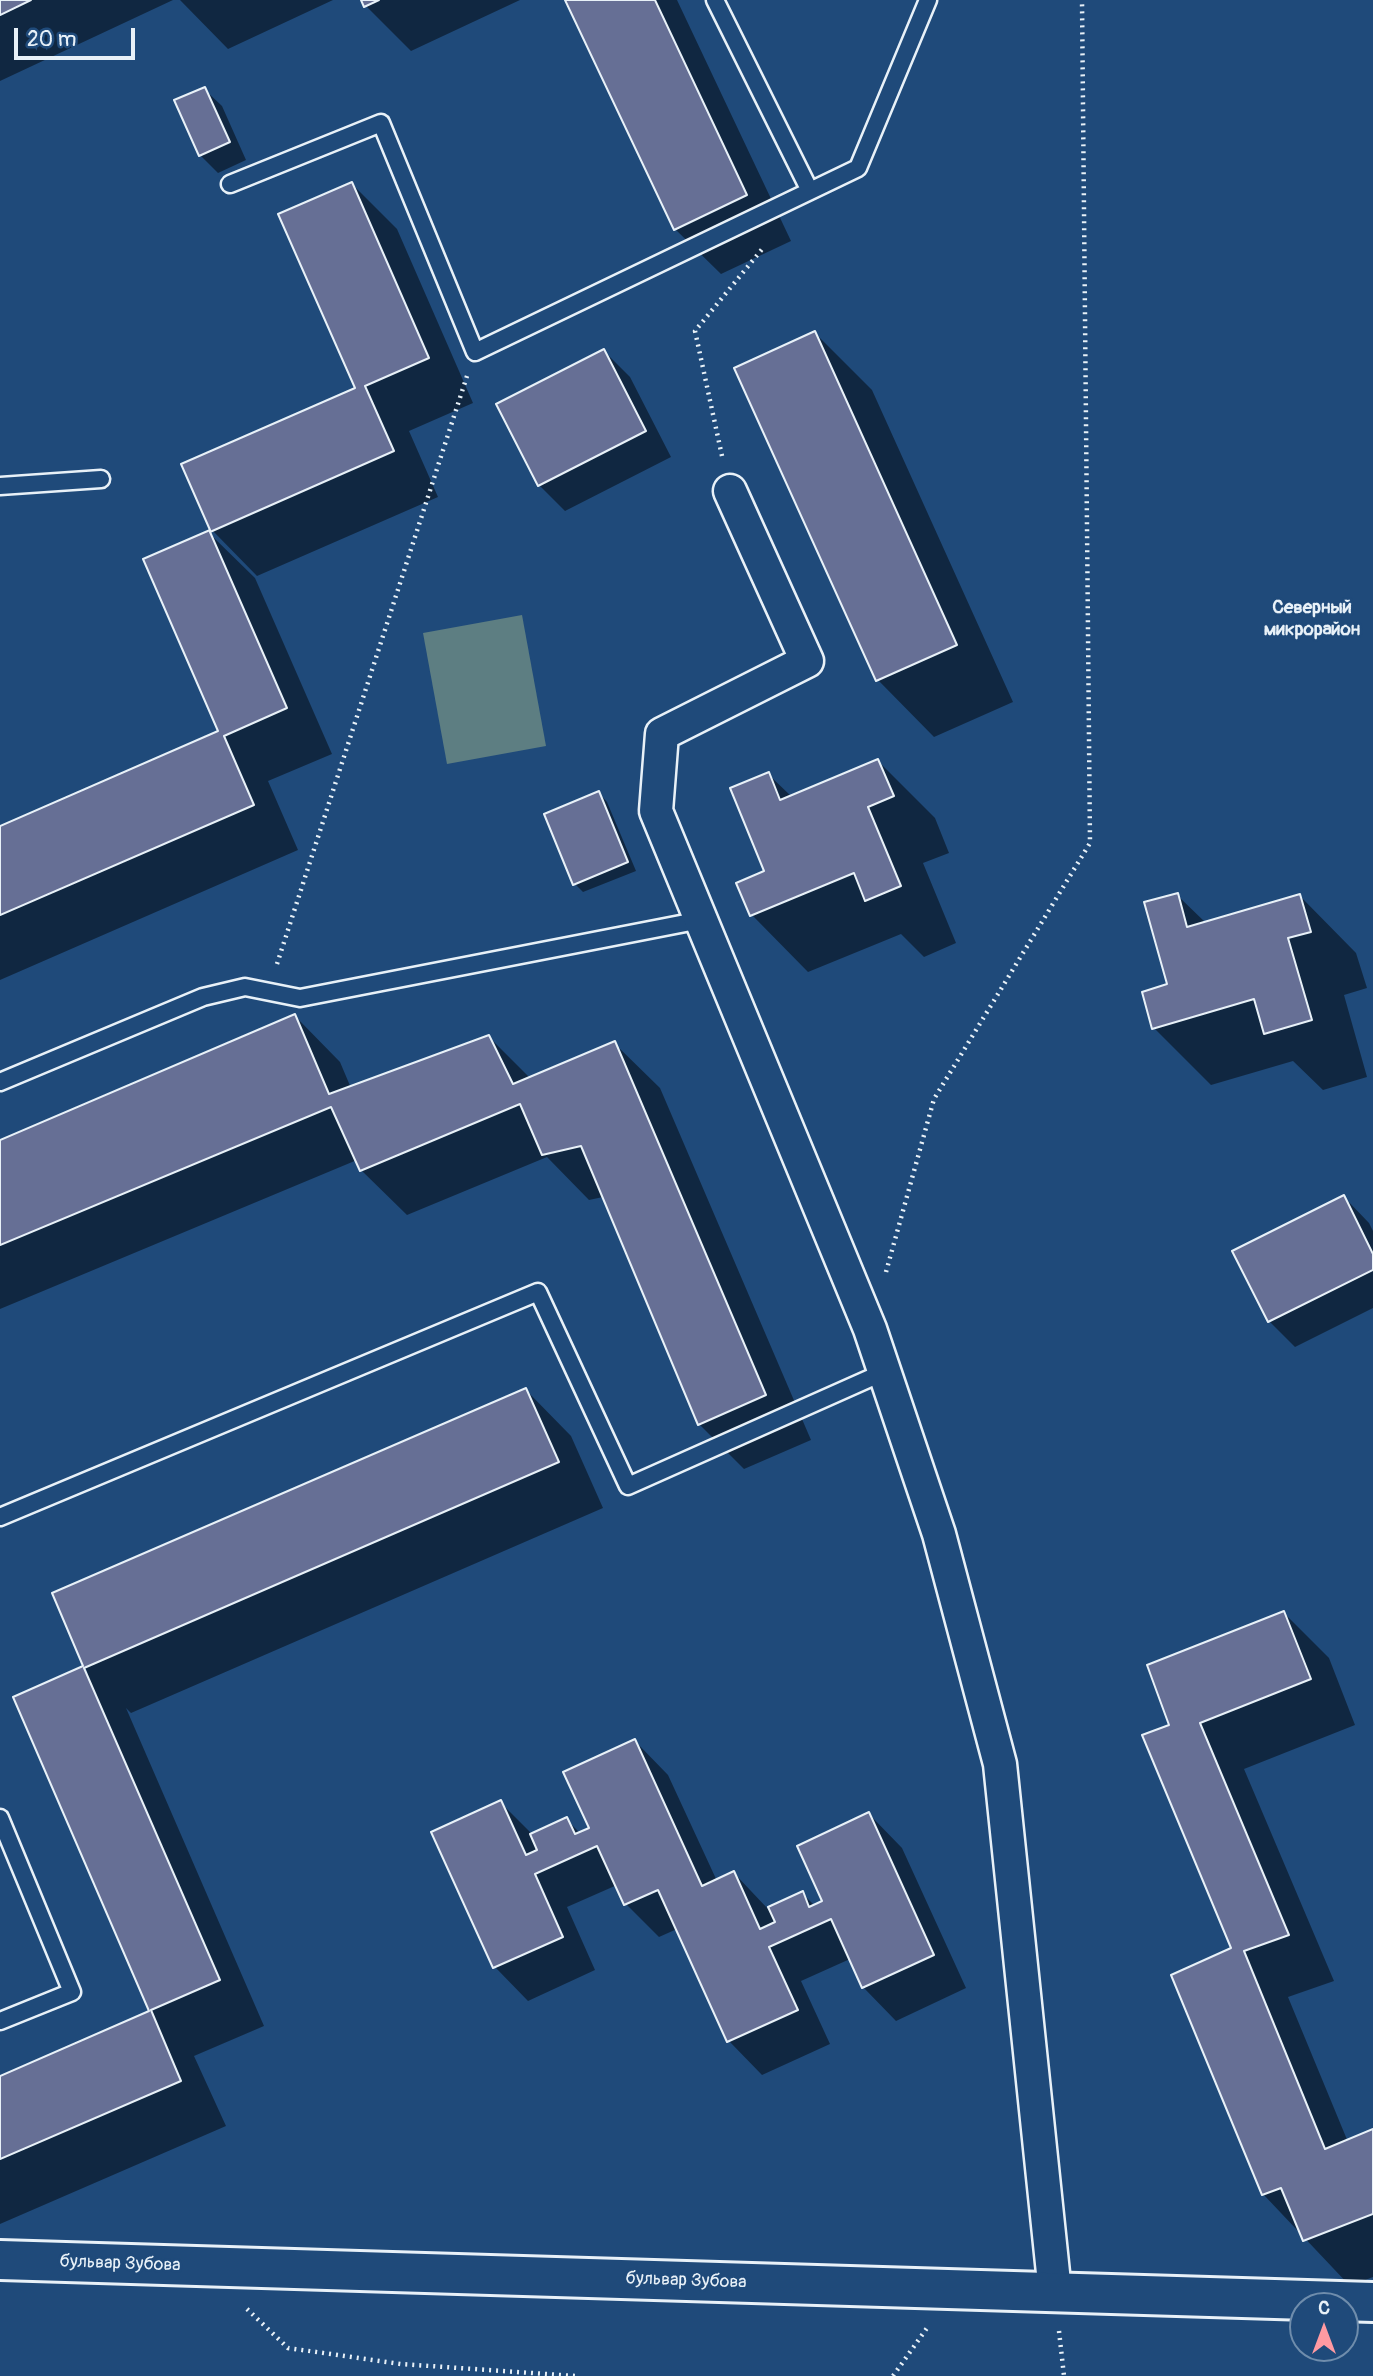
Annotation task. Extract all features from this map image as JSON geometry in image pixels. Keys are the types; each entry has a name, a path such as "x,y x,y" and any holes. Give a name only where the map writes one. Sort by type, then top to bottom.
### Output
{"street":[{"path":"730,491 807,661 662,734 656,811 870,1329 939,1534 1000,1764 1055,2292"},
{"name":"бульвар Зубова","path":"0,2260 1373,2302"}],"lane":[{"path":"715,0 810,191"},
{"path":"230,184 381,123 475,352 858,167 928,0"},
{"path":"0,485 101,479"},
{"path":"0,1082 203,997 245,986 300,998 701,920"},
{"path":"0,1517 538,1292 628,1486 884,1372"},
{"path":"0,1818 72,1992 0,2021"}],"path":[{"path":"870,1329 934,1099 1090,843 1082,0"},
{"path":"730,491 695,331 765,245"},
{"path":"268,990 475,352"},
{"path":"893,2376 955,2289"},
{"path":"245,2308 288,2348 401,2364 575,2376"}],"green space":[{"path":"522,615 546,746 447,764 423,633"}],"building":[{"path":"0,0 31,0 0,15"},
{"path":"361,0 379,0 364,7"},
{"path":"565,0 655,0 747,195 674,230"},
{"path":"205,87 230,142 199,156 174,100"},
{"path":"352,182 429,358 365,386 394,451 210,532 287,708 224,736 254,805 0,915 0,826 218,731 143,559 210,530 181,464 355,388 278,214"},
{"path":"815,331 957,645 876,681 734,368"},
{"path":"604,349 646,431 538,486 496,404"},
{"path":"878,759 894,796 868,807 901,886 865,901 854,873 750,916 736,883 764,871 730,788 769,772 780,800"},
{"path":"599,791 628,862 573,885 544,814"},
{"path":"1178,893 1187,927 1300,894 1311,932 1288,938 1312,1020 1264,1034 1254,999 1152,1029 1142,992 1167,984 1144,902"},
{"path":"295,1014 329,1094 489,1035 513,1084 615,1041 766,1395 698,1425 581,1146 542,1155 520,1104 360,1171 331,1107 0,1245 0,1140"},
{"path":"1344,1195 1373,1254 1373,1270 1268,1322 1232,1251"},
{"path":"526,1388 559,1462 84,1668 220,1980 151,2010 181,2081 0,2159 0,2076 149,2011 13,1697 83,1666 52,1593"},
{"path":"1284,1611 1311,1679 1200,1723 1289,1935 1244,1951 1325,2149 1373,2129 1373,2214 1303,2241 1281,2188 1262,2195 1171,1975 1231,1948 1142,1735 1169,1725 1147,1665"},
{"path":"635,1739 702,1886 734,1871 760,1929 775,1922 768,1907 803,1891 809,1907 822,1901 797,1846 869,1812 934,1955 862,1988 831,1919 769,1947 798,2010 727,2042 658,1890 624,1905 597,1846 535,1874 563,1937 493,1968 431,1832 501,1800 526,1855 537,1850 530,1834 567,1817 575,1834 589,1828 563,1772"}],"district":[{"name":"Северный микрорайон","path":"1312,619"}]}
